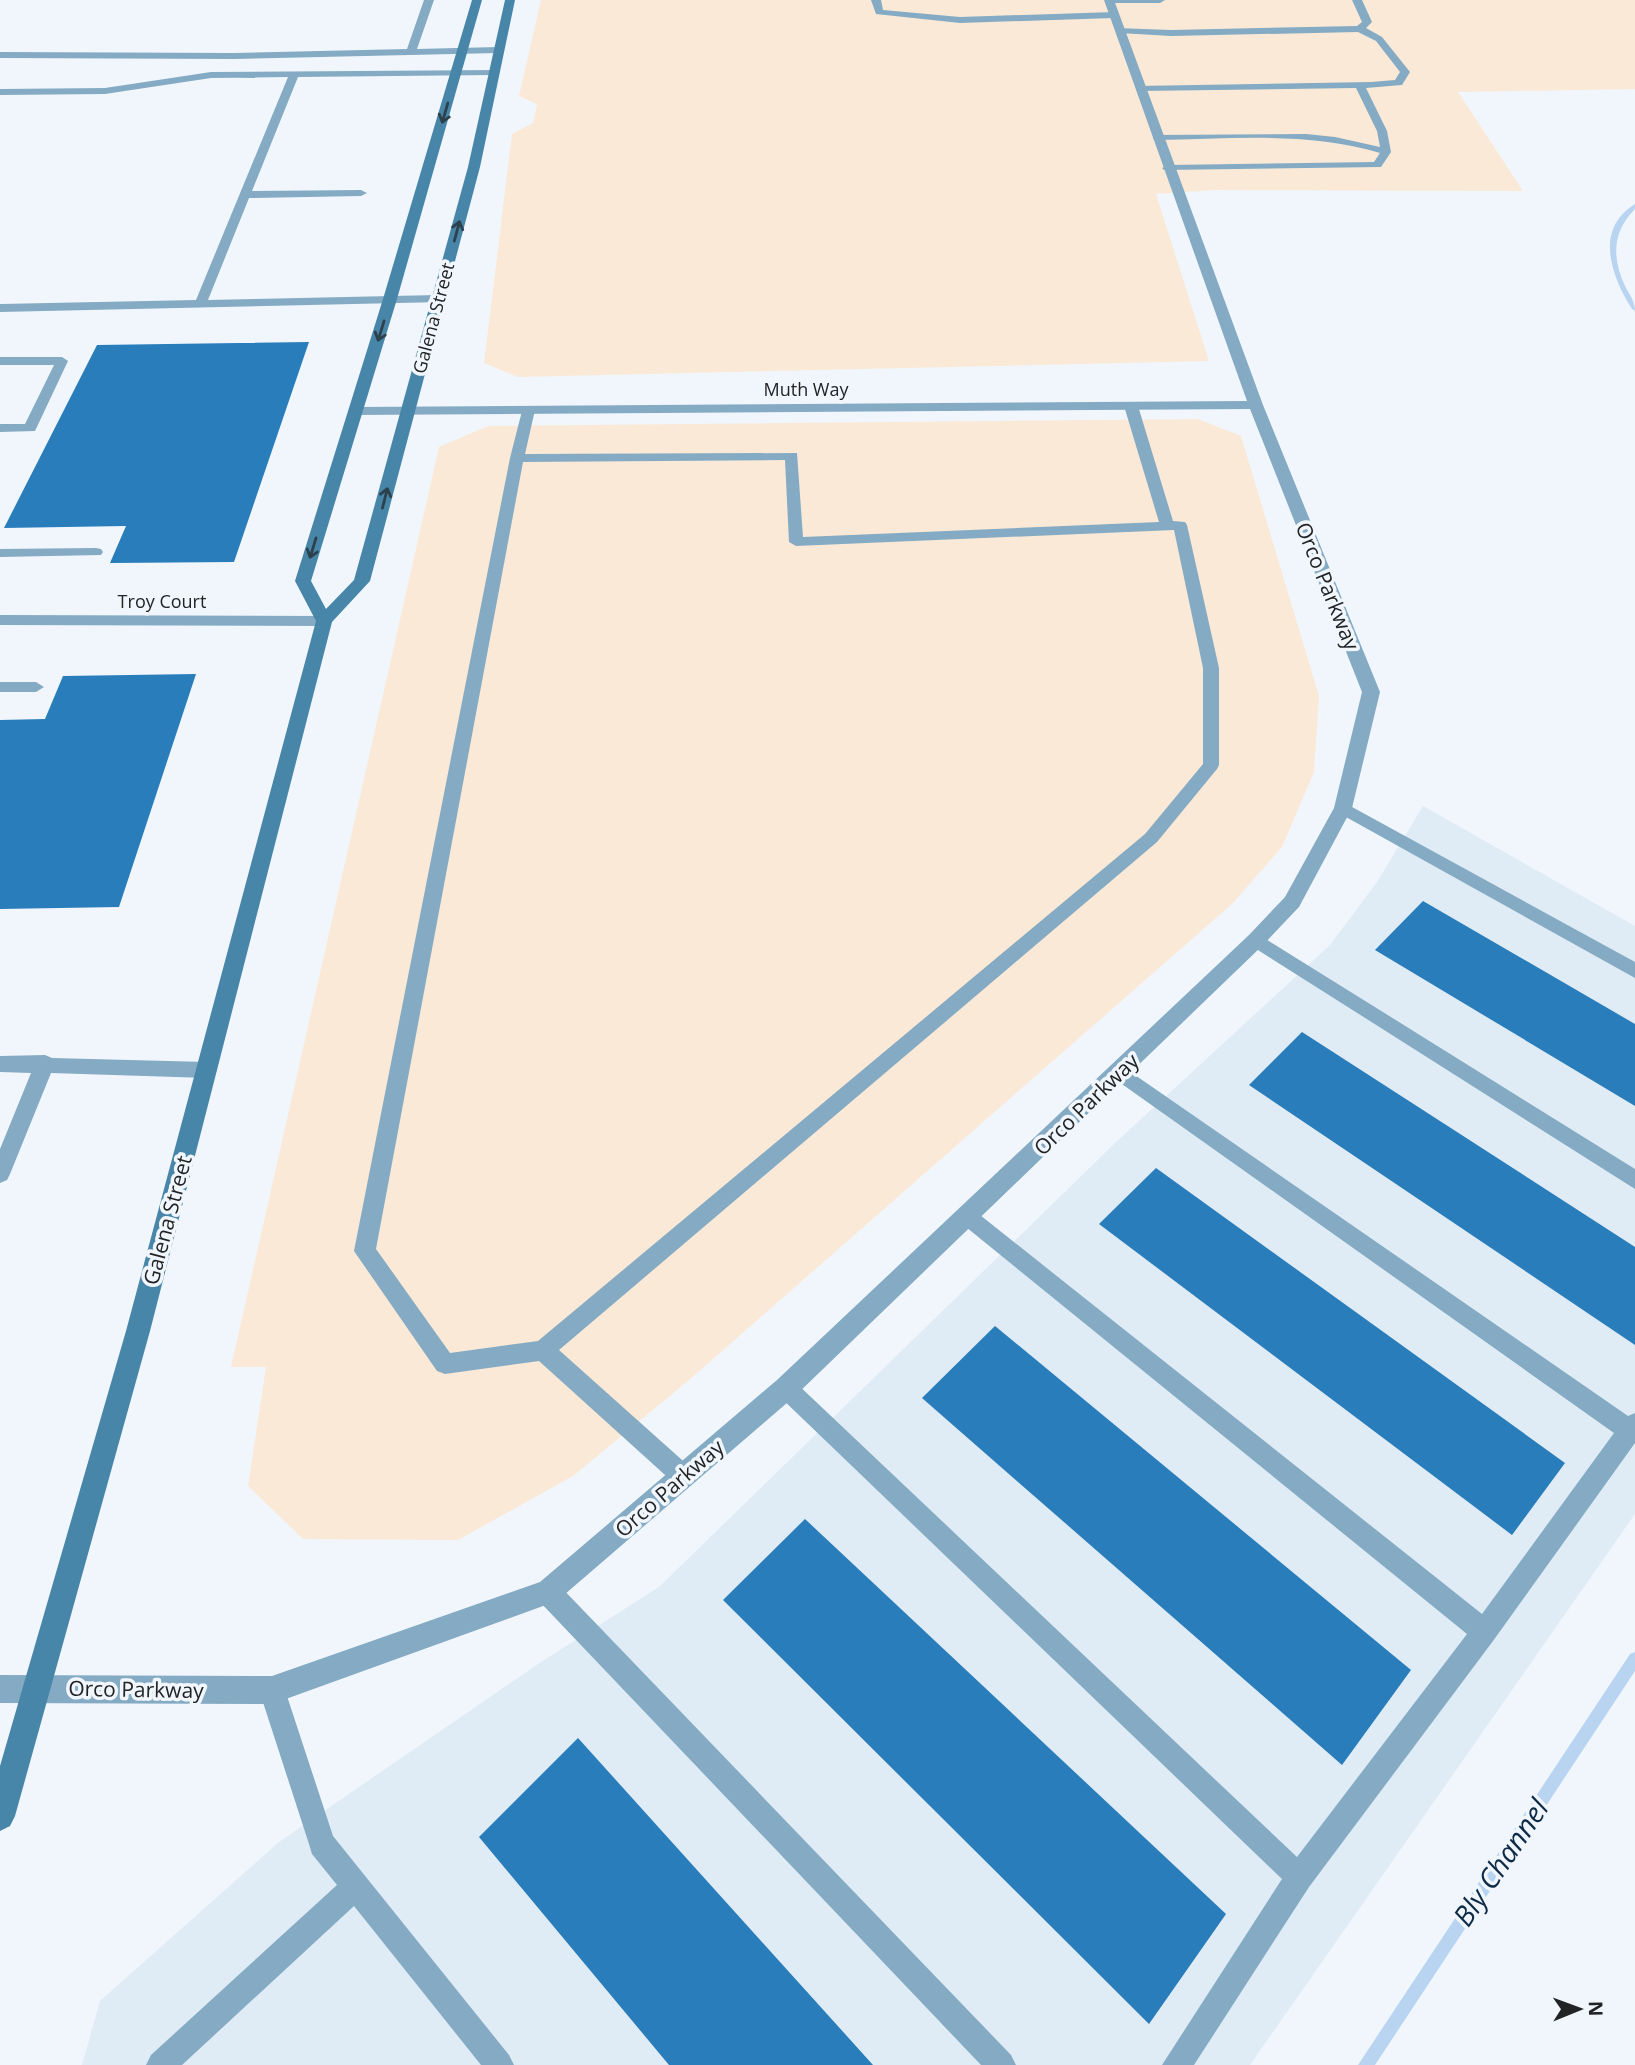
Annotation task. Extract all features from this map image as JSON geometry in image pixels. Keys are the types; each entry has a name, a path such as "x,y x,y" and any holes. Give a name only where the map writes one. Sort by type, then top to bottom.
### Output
{"street":[{"path":"324,621 303,581 390,299 477,0"},
{"name":"Galena Street","path":"0,1816 138,1331 324,621 362,581 474,167 510,0"},
{"name":"Orco Parkway","path":"0,1689 272,1690 548,1592 786,1388 1119,1072 1292,902 1343,808 1371,692 1256,405 1113,11"},
{"name":"Muth Way","path":"356,411 1256,405"},
{"name":"Troy Court","path":"0,620 324,621"}],"lane":[{"path":"411,51 429,0"},
{"path":"876,0 879,12 960,20 1113,11 1160,0"},
{"path":"1357,0 1367,22 1360,29"},
{"path":"1113,11 1171,33 1360,29 1379,39 1405,72 1398,83 1360,86 1140,88"},
{"path":"0,55 235,56 498,50"},
{"path":"0,92 105,91 211,75 493,72"},
{"path":"201,303 294,75"},
{"path":"1168,168 1377,165 1386,152 1382,131 1360,86"},
{"path":"1157,137 1225,136 1339,140 1366,144 1386,152"},
{"path":"245,195 361,192"},
{"path":"0,308 438,299"},
{"path":"0,361 62,362 30,428 0,428"},
{"path":"1131,406 1167,526"},
{"path":"517,458 792,456 796,542 1180,525 1211,668 1211,765 1151,838 543,1350 445,1364 365,1251 517,458 528,410"},
{"path":"0,553 96,552"},
{"path":"0,687 36,687"},
{"path":"1343,808 1635,971"},
{"path":"1256,940 1635,1180"},
{"path":"0,1063 207,1070"},
{"path":"0,1174 45,1063"},
{"path":"1119,1072 1632,1427 1484,1632 1299,1877 1177,2065"},
{"path":"968,1217 1484,1632"},
{"path":"543,1350 683,1476"},
{"path":"786,1388 1299,1877"},
{"path":"548,1592 1001,2065"},
{"path":"272,1690 321,1844 499,2065"},
{"path":"161,2065 356,1886"}],"shaded area":[{"path":"541,0 1635,0 1635,89 1458,92 1523,191 1215,190 1156,194 1209,361 518,377 484,363 512,134 533,123 537,104 519,96"},
{"path":"1198,419 1241,436 1319,696 1314,772 1282,847 1232,904 689,1380 573,1476 458,1540 303,1539 248,1486 266,1367 231,1367 439,447 488,426"},
{"path":"1423,806 1635,926 1635,1514 1250,2065 82,2065 100,2001 279,1842 541,1662 659,1587 1114,1144 1330,945 1377,882"}],"building":[{"path":"309,342 234,562 110,563 126,526 4,528 97,345"},
{"path":"196,674 119,907 0,909 0,720 45,719 63,676"},
{"path":"1423,901 1635,1024 1635,1106 1375,950"},
{"path":"1302,1032 1635,1247 1635,1345 1249,1085"},
{"path":"1156,1168 1565,1463 1512,1535 1099,1224"},
{"path":"995,1326 1411,1670 1342,1765 922,1398"},
{"path":"805,1519 1226,1914 1149,2024 723,1600"},
{"path":"578,1738 873,2065 669,2065 479,1837"}],"waterway":[{"name":"Bly Channel","path":"1635,206 1616,229 1613,242 1616,270 1635,309"},
{"name":"Bly Channel","path":"1366,2065 1635,1659"}]}
